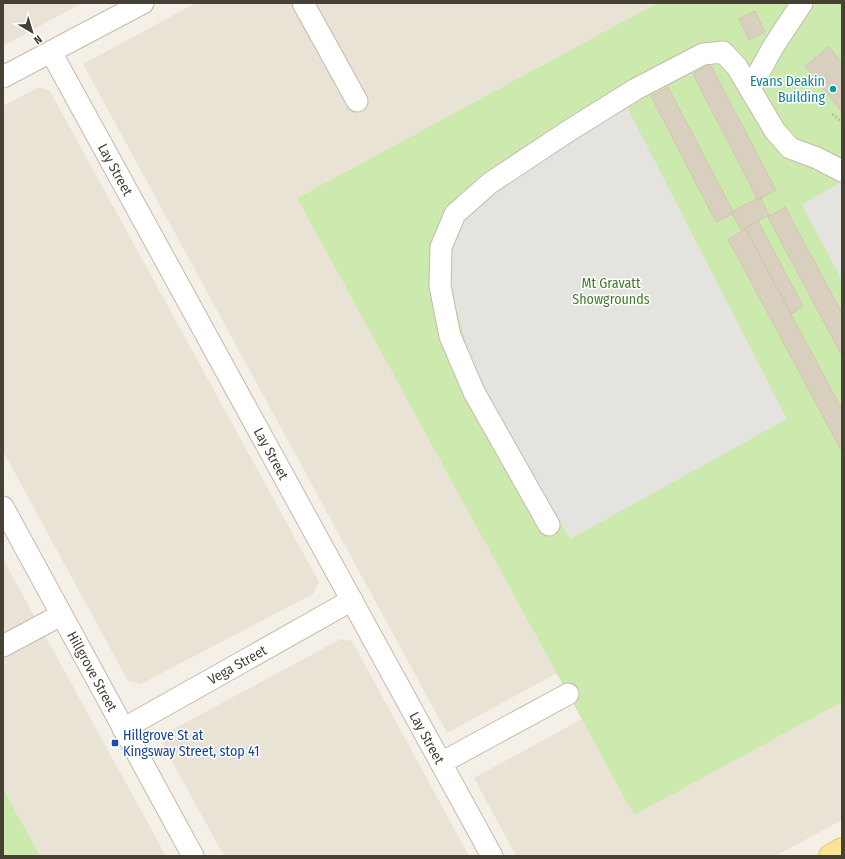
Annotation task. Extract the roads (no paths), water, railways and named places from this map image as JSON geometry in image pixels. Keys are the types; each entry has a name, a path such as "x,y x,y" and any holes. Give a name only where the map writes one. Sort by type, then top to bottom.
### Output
{"main road":[{"path":"830,856 842,849"}],"street":[{"path":"3,77 143,3"},
{"path":"303,3 357,101"},
{"path":"750,89 773,47 802,3"},
{"name":"Lay Street","path":"51,52 492,856"},
{"path":"549,525 474,392 450,336 440,286 442,247 455,214 490,183 570,130 636,89 702,54 723,52 737,67 775,131 790,148 818,158 842,171"},
{"name":"Hillgrove Street","path":"3,507 193,856"},
{"name":"Vega Street","path":"123,729 352,600"},
{"path":"3,646 61,615"},
{"path":"441,763 568,694"}],"place":[{"name":"Evans Deakin Building","path":"833,89"},
{"name":"Hillgrove St at Kingsway Street, stop 41","path":"115,743"}],"park label":[{"name":"Mt Gravatt Showgrounds","path":"611,292"}]}
